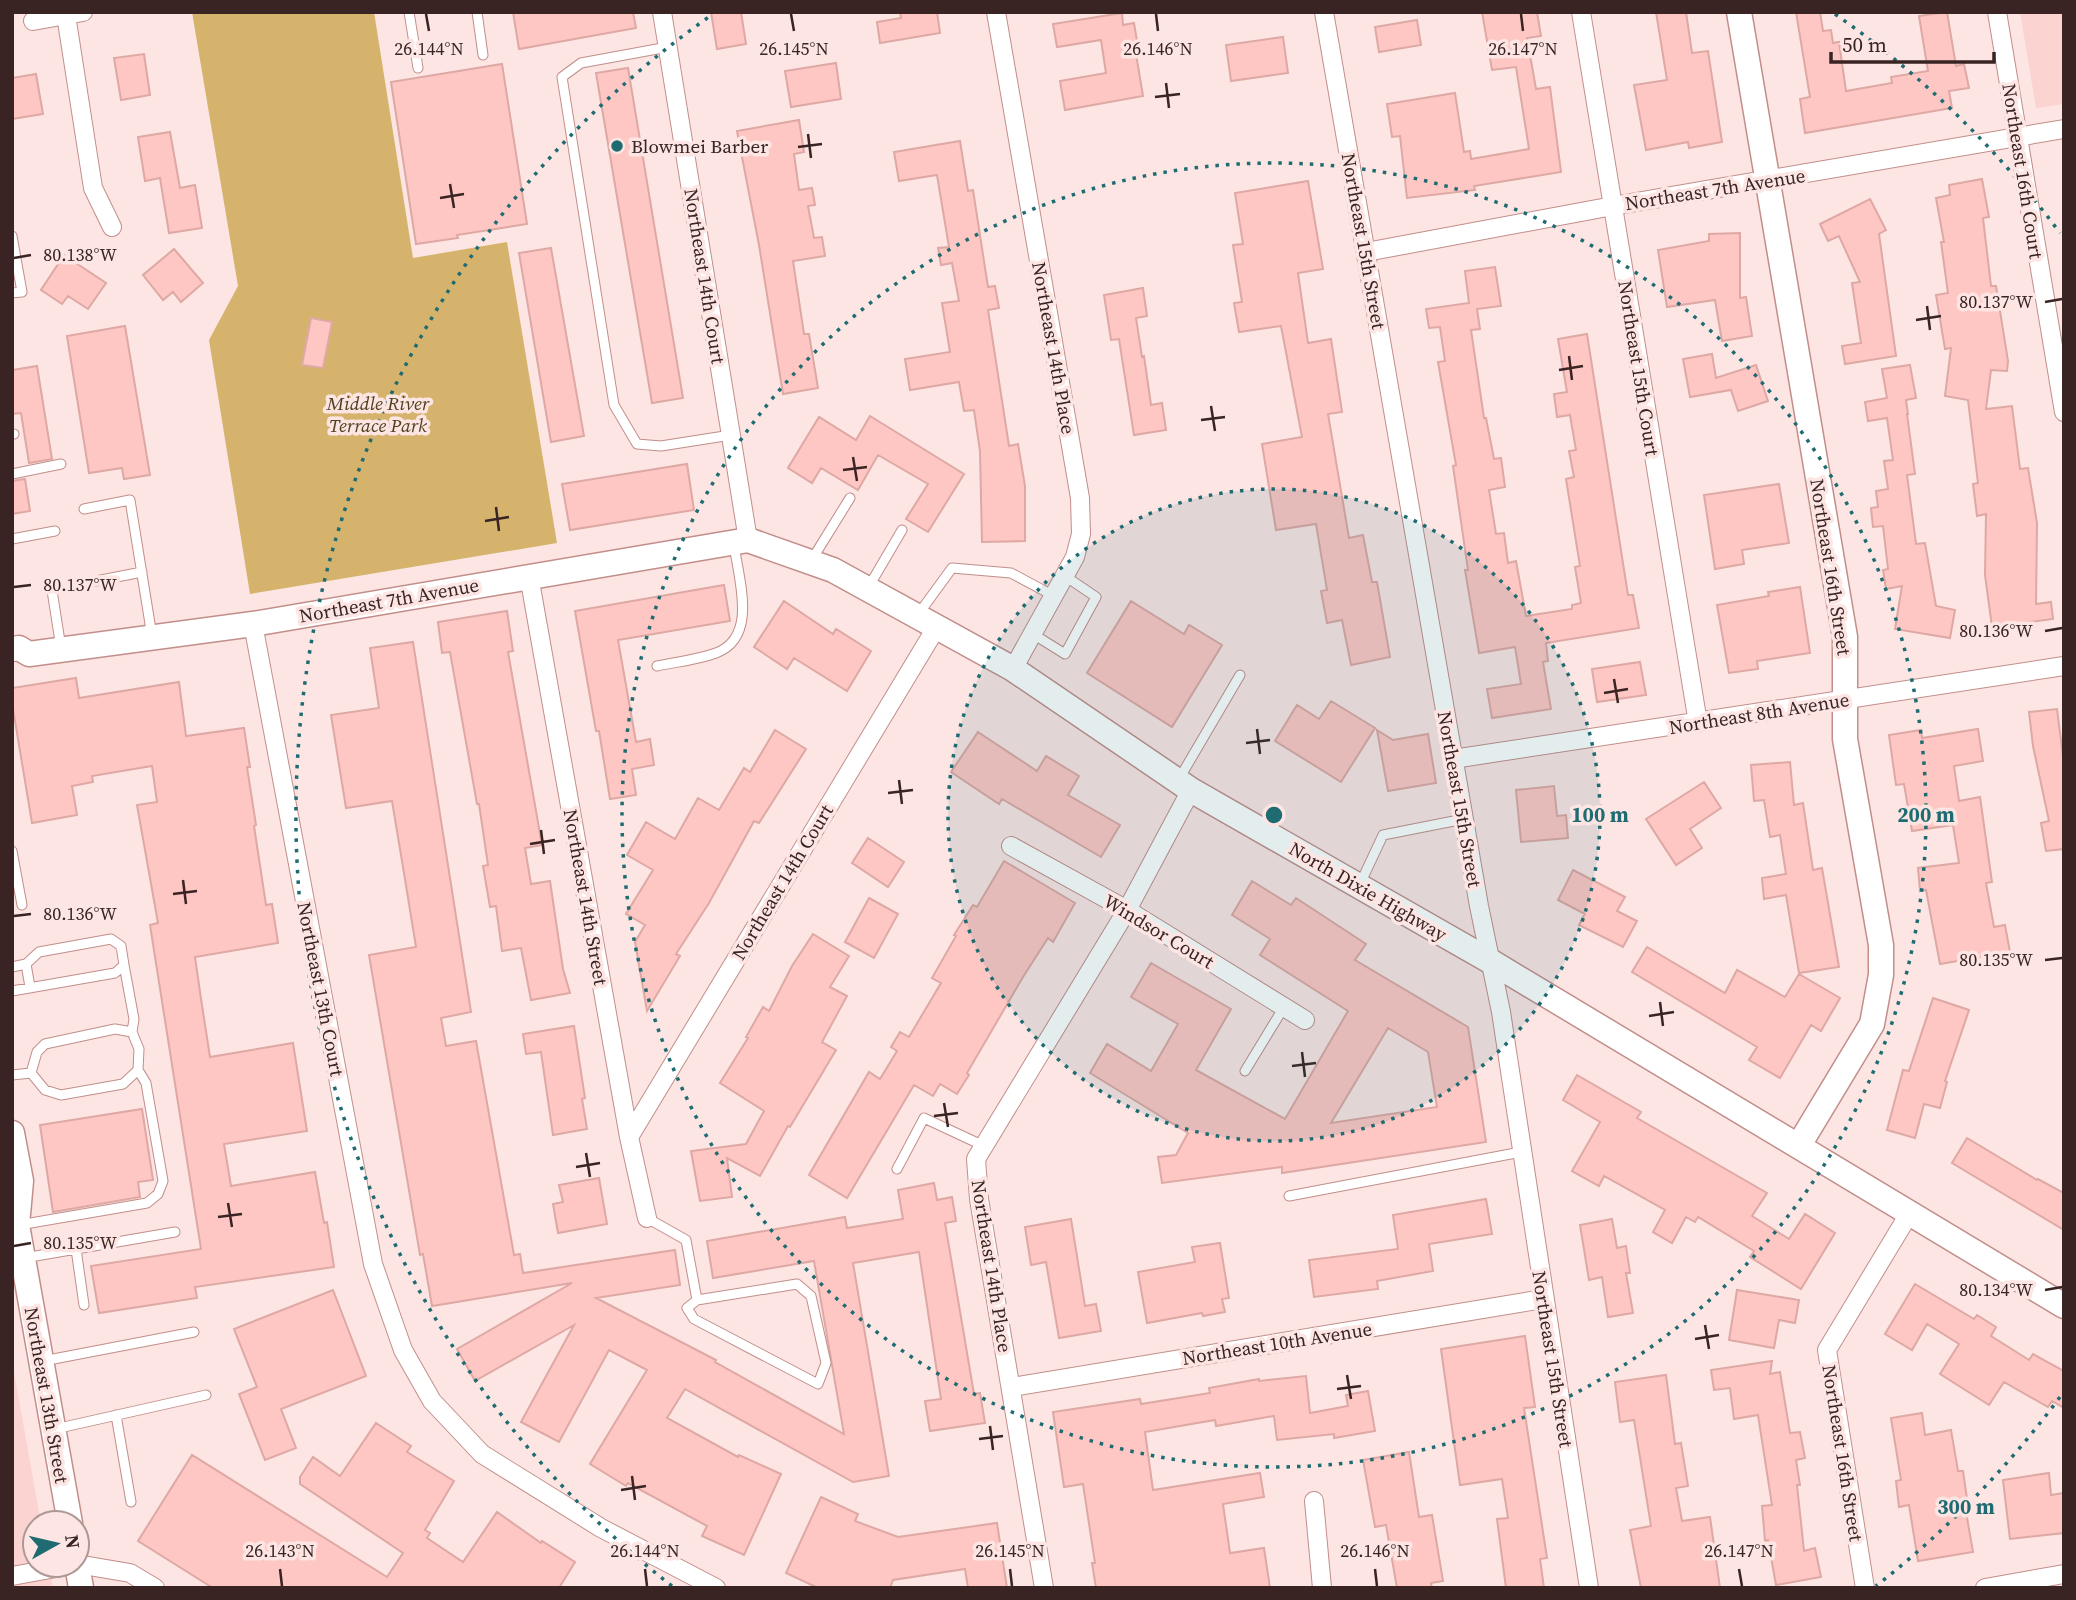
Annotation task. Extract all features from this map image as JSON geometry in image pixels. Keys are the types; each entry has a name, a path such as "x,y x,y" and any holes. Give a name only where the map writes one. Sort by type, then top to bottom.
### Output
{"street":[{"name":"Northeast 14th Court","path":"662,12 731,435 741,541"},
{"name":"Northeast 14th Place","path":"996,12 1080,498 1081,534 1075,557 1013,669"},
{"name":"Northeast 15th Street","path":"1324,12 1464,819 1501,1012 1589,1588"},
{"name":"Northeast 15th Court","path":"1581,12 1698,723"},
{"name":"Northeast 16th Street","path":"1739,12 1845,637 1845,739 1881,945 1881,975 1872,1024 1798,1145"},
{"name":"Northeast 16th Court","path":"1997,12 2063,401"},
{"path":"33,21 75,14 93,188 112,227"},
{"name":"Northeast 7th Avenue","path":"1366,252 1613,206 2064,129"},
{"name":"Northeast 7th Avenue","path":"18,656 253,624 741,541"},
{"name":"North Dixie Highway","path":"741,541 833,570 1013,669 1185,785 1490,961 2064,1306"},
{"name":"Northeast 14th Street","path":"529,576 629,1137 647,1218"},
{"name":"Northeast 14th Court","path":"629,1137 926,623"},
{"name":"Northeast 13th Court","path":"253,624 373,1264 403,1350 432,1401 482,1454 601,1528 716,1588"},
{"name":"Northeast 8th Avenue","path":"1454,760 2064,666"},
{"name":"Northeast 14th Place","path":"1044,1588 979,1199 976,1159 1126,910 1185,785"},
{"name":"Windsor Court","path":"1011,846 1126,910 1305,1020"},
{"name":"Northeast 13th Street","path":"12,1133 21,1181 15,1220 20,1273 41,1362 67,1509"},
{"name":"Northeast 16th Street","path":"1865,1588 1827,1350 1909,1214"},
{"name":"Northeast 10th Avenue","path":"1012,1387 1543,1298"},
{"path":"1314,1501 1322,1588"},
{"path":"91,1567 130,1573 155,1588"},
{"path":"1985,1588 2064,1574"}],"lane":[{"path":"409,12 418,68"},
{"path":"477,12 483,55"},
{"path":"668,47 580,63 562,77 614,405 637,444 661,446 731,435"},
{"path":"12,236 22,292 12,293"},
{"path":"12,474 61,464"},
{"path":"811,562 850,498"},
{"path":"84,509 130,500 153,638"},
{"path":"867,590 902,530"},
{"path":"12,539 55,531"},
{"path":"657,666 718,652 737,636 743,617 741,541"},
{"path":"926,623 952,568 1011,573 1054,596"},
{"path":"96,581 142,572"},
{"path":"1033,634 1065,654 1096,597 1065,576"},
{"path":"51,584 61,650"},
{"path":"1185,785 1240,675"},
{"path":"1359,885 1383,835 1464,819"},
{"path":"12,850 22,905"},
{"path":"12,967 26,964 39,952 111,939 121,946 134,1019 132,1032 139,1049 138,1070 146,1083 163,1181 158,1194 147,1203 15,1220"},
{"path":"26,964 30,988"},
{"path":"12,991 115,973 124,965"},
{"path":"1245,1071 1284,1007"},
{"path":"31,1073 37,1052 46,1044 115,1029 132,1032"},
{"path":"31,1073 45,1090 61,1096 123,1084 138,1070"},
{"path":"12,1075 31,1073"},
{"path":"897,1169 924,1118 984,1146"},
{"path":"1289,1196 1521,1152"},
{"path":"647,1218 686,1240 697,1300"},
{"path":"20,1273 76,1249 174,1232"},
{"path":"76,1249 84,1305"},
{"path":"797,1284 811,1296 826,1363 818,1384 694,1319 687,1308 697,1300 797,1284"},
{"path":"41,1362 194,1332"},
{"path":"53,1429 206,1395"},
{"path":"116,1415 131,1502"}],"shaded area":[{"path":"2020,12 2064,12 2064,104 2036,108"},
{"path":"12,1361 38,1509 21,1509 21,1579 51,1579 53,1588 12,1588"}],"green space":[{"name":"Middle River Terrace Park","path":"192,12 374,12 413,258 507,242 557,543 250,594 209,340 238,286"}],"building":[{"path":"513,12 633,12 636,28 519,49"},
{"path":"711,12 741,12 746,44 717,49"},
{"path":"900,12 937,12 940,33 880,43 877,22 901,18"},
{"path":"1482,12 1537,12 1541,36 1527,38 1536,89 1550,87 1561,172 1474,186 1475,190 1407,198 1400,136 1392,137 1387,104 1455,93 1464,152 1470,151 1471,159 1529,149 1516,67 1492,70"},
{"path":"1656,12 1686,12 1692,53 1708,51 1722,142 1689,148 1688,142 1646,150 1634,85 1667,80"},
{"path":"1796,12 1820,12 1823,31 1831,30 1833,43 1839,42 1846,91 1892,83 1891,77 1928,71 1919,16 1947,12 1956,66 1964,64 1969,88 1949,91 1952,108 1805,133 1800,99 1810,97"},
{"path":"1122,13 1123,25 1134,23 1143,96 1065,110 1060,81 1106,73 1101,40 1057,47 1053,24"},
{"path":"1417,20 1421,45 1379,52 1375,27"},
{"path":"1283,37 1288,73 1231,81 1226,45"},
{"path":"144,54 150,95 121,100 114,58"},
{"path":"836,63 841,99 791,107 785,71"},
{"path":"502,64 527,224 416,244 391,82"},
{"path":"628,68 683,398 652,403 596,73"},
{"path":"36,74 43,114 12,119 12,78"},
{"path":"799,120 804,152 794,154 799,190 812,188 815,205 808,206 814,238 822,237 825,256 793,261 804,334 809,334 818,388 783,394 737,131"},
{"path":"170,132 180,188 195,185 202,228 169,233 160,178 145,181 138,137"},
{"path":"960,141 968,191 973,190 988,287 995,286 999,308 988,310 1009,446 1018,444 1025,486 1025,541 982,542 980,451 974,410 964,411 959,382 910,390 905,359 950,352 942,303 959,301 952,263 941,265 938,248 949,247 937,175 899,181 894,152"},
{"path":"1982,179 1989,217 1983,218 1991,286 1996,286 2008,361 2007,371 1991,370 1986,409 2012,406 2020,469 2028,468 2037,523 2036,604 2051,602 2053,619 1992,627 1985,575 1986,514 1977,516 1973,484 1978,483 1968,400 1945,396 1951,348 1945,349 1936,295 1948,293 1941,242 1944,242 1936,198 1950,195 1949,185"},
{"path":"1308,181 1323,269 1298,273 1308,343 1331,339 1342,412 1328,414 1349,538 1363,535 1372,582 1377,582 1390,657 1351,665 1342,620 1327,623 1321,591 1327,590 1316,524 1276,530 1262,444 1302,437 1281,326 1239,332 1234,303 1242,302 1233,245 1243,244 1235,193"},
{"path":"1870,199 1886,230 1879,234 1896,356 1845,364 1842,346 1861,343 1852,283 1860,282 1839,236 1828,241 1820,224"},
{"path":"1740,233 1740,298 1746,297 1752,336 1722,341 1715,300 1667,307 1658,250 1709,241 1709,234"},
{"path":"551,248 584,436 551,442 519,253"},
{"path":"174,249 203,283 181,302 173,292 163,300 143,275"},
{"path":"64,255 106,283 88,309 68,296 62,304 41,290"},
{"path":"1495,267 1501,306 1477,309 1480,329 1471,330 1484,418 1494,459 1501,458 1505,487 1489,490 1496,534 1504,533 1508,563 1516,561 1526,616 1572,609 1572,605 1581,603 1575,567 1580,566 1566,479 1574,477 1569,451 1576,450 1570,415 1557,417 1554,394 1567,392 1558,339 1587,334 1628,595 1633,595 1639,628 1546,643 1548,661 1543,662 1551,709 1492,718 1487,689 1521,684 1515,647 1479,653 1465,570 1468,570 1453,466 1456,465 1438,362 1445,361 1440,327 1429,328 1426,309 1469,303 1465,271"},
{"path":"1143,288 1147,316 1136,318 1142,357 1144,356 1151,405 1162,403 1166,430 1134,435 1119,339 1111,340 1104,295"},
{"path":"311,318 332,322 323,368 302,365"},
{"path":"125,326 150,475 124,479 122,468 89,473 67,336"},
{"path":"1712,354 1716,378 1756,365 1768,401 1738,411 1731,390 1690,397 1683,359"},
{"path":"1910,365 1916,398 1906,400 1915,474 1907,475 1916,544 1925,543 1936,606 1955,610 1950,638 1895,629 1902,586 1886,589 1883,570 1888,569 1883,526 1873,527 1871,508 1878,507 1876,491 1888,489 1884,461 1893,460 1887,418 1868,421 1865,402 1887,398 1882,369"},
{"path":"37,366 52,459 29,463 21,413 12,414 12,370"},
{"path":"870,416 964,474 928,532 906,519 928,484 878,455 858,490 821,468 812,483 788,468 819,417 856,440"},
{"path":"687,464 694,510 570,530 562,484"},
{"path":"25,479 30,511 12,514 12,481"},
{"path":"1779,484 1789,543 1742,550 1744,564 1715,569 1704,495"},
{"path":"724,585 730,621 618,640 636,742 650,739 654,765 632,769 636,795 610,799 575,611"},
{"path":"1800,587 1810,653 1757,661 1758,669 1729,673 1717,605 1769,596 1768,592"},
{"path":"784,601 833,634 836,629 871,651 847,691 794,658 787,669 754,647"},
{"path":"1131,601 1184,634 1189,625 1222,645 1172,727 1087,673"},
{"path":"507,611 513,651 508,652 542,845 525,848 531,884 550,881 563,969 570,993 531,1000 521,948 502,951 496,906 490,907 483,866 488,865 479,804 450,652 442,653 438,622"},
{"path":"413,642 471,1012 441,1018 446,1046 476,1041 514,1255 520,1254 523,1273 675,1250 680,1285 596,1298 716,1360 715,1362 844,1434 814,1261 713,1278 707,1241 845,1217 847,1228 903,1219 898,1190 934,1183 937,1200 952,1197 956,1221 945,1223 974,1394 980,1393 985,1423 930,1431 925,1401 941,1399 919,1252 853,1263 889,1476 853,1482 685,1389 667,1418 738,1457 739,1455 781,1474 744,1555 702,1536 707,1526 628,1483 626,1486 590,1464 647,1370 609,1350 559,1442 521,1422 574,1325 475,1381 457,1349 572,1283 432,1306 423,1254 420,1255 369,955 416,947 392,801 346,808 331,715 379,708 370,648"},
{"path":"1640,662 1646,695 1597,702 1592,669"},
{"path":"76,678 79,698 179,682 186,736 244,728 254,826 266,905 272,904 278,943 195,957 210,1057 293,1043 307,1131 224,1144 231,1186 315,1172 334,1267 195,1287 197,1298 99,1313 91,1266 201,1249 150,925 158,923 137,805 157,802 152,766 92,776 93,782 72,786 77,815 32,823 12,703 12,688"},
{"path":"1331,701 1375,728 1341,782 1275,741 1297,705 1319,719"},
{"path":"2057,709 2064,764 2064,849 2046,851 2041,823 2049,821 2033,746 2029,712"},
{"path":"1978,729 1983,761 1954,766 1959,801 1980,797 1992,882 1986,883 1994,927 2005,925 2010,952 1940,964 1926,890 1920,891 1918,868 1959,863 1953,825 1912,831 1904,784 1896,785 1889,735 1921,730 1922,738"},
{"path":"775,730 806,749 759,823 754,821 709,903 676,954 680,956 647,1011 635,942 645,925 626,914 653,870 627,855 646,822 675,839 698,798 719,810 744,768 750,772"},
{"path":"1377,730 1393,740 1428,734 1436,783 1388,791"},
{"path":"978,732 1037,771 1046,756 1079,776 1068,795 1120,825 1101,857 1002,799 999,804 951,772"},
{"path":"1790,762 1794,805 1803,803 1813,870 1822,868 1839,967 1799,973 1786,895 1764,899 1762,878 1786,874 1780,835 1770,837 1764,800 1754,801 1751,765"},
{"path":"1704,782 1721,808 1690,829 1702,848 1676,865 1646,819"},
{"path":"1554,786 1557,816 1566,815 1568,838 1521,842 1516,790"},
{"path":"868,838 904,862 888,887 852,863"},
{"path":"1004,861 1075,903 1053,942 1048,938 1023,977 957,1094 940,1084 933,1096 914,1085 847,1198 809,1175 869,1072 880,1079 897,1051 891,1047 900,1032 909,1037 941,983 932,978 956,936 954,935 973,905 977,907"},
{"path":"1573,870 1625,897 1617,911 1637,921 1623,947 1579,925 1585,914 1558,900"},
{"path":"1252,881 1291,905 1296,898 1366,944 1355,960 1468,1027 1486,1142 1282,1173 1282,1167 1162,1183 1158,1157 1176,1155 1188,1133 1090,1073 1107,1044 1151,1071 1178,1024 1131,997 1151,963 1231,1009 1196,1070 1285,1119 1348,1011 1260,955 1270,939 1232,915","holes":["1388,1028 1428,1052 1437,1107 1331,1123"]},
{"path":"869,898 898,914 874,958 845,942"},
{"path":"813,934 849,956 830,987 847,996 822,1042 836,1050 760,1176 727,1158 732,1197 700,1201 691,1151 746,1144 764,1111 720,1083 748,1038 746,1037 763,1007 769,1011 792,966"},
{"path":"1647,947 1725,993 1737,970 1785,997 1799,974 1840,998 1821,1031 1811,1025 1780,1078 1749,1060 1757,1047 1632,972"},
{"path":"1933,998 1969,1010 1945,1081 1947,1082 1940,1108 1924,1104 1915,1138 1887,1130 1903,1070 1909,1071"},
{"path":"574,1026 587,1129 553,1135 541,1052 526,1054 523,1034"},
{"path":"1577,1075 1641,1112 1637,1118 1767,1193 1752,1216 1789,1239 1805,1214 1835,1233 1801,1289 1750,1257 1754,1251 1698,1217 1695,1222 1686,1217 1672,1243 1653,1232 1665,1210 1604,1176 1599,1186 1572,1171 1600,1122 1563,1100"},
{"path":"142,1109 153,1180 138,1182 140,1197 53,1212 40,1125"},
{"path":"1967,1138 2064,1193 2064,1230 1952,1163"},
{"path":"599,1178 607,1224 558,1233 553,1204 563,1202 559,1185"},
{"path":"1486,1199 1492,1234 1429,1244 1433,1271 1377,1281 1378,1289 1314,1297 1309,1260 1398,1249 1393,1215"},
{"path":"1071,1219 1085,1306 1096,1304 1101,1331 1059,1338 1046,1262 1031,1265 1025,1227"},
{"path":"1612,1219 1617,1248 1626,1246 1630,1273 1626,1273 1633,1313 1608,1317 1602,1277 1589,1280 1580,1225"},
{"path":"1220,1243 1229,1298 1222,1299 1225,1312 1203,1316 1202,1313 1147,1323 1138,1272 1195,1262 1192,1247"},
{"path":"1915,1284 1974,1319 1977,1315 1996,1327 1991,1336 2029,1360 2033,1354 2064,1371 2064,1408 2052,1401 2048,1407 2004,1382 1989,1405 1940,1374 1959,1344 1927,1324 1912,1350 1885,1334"},
{"path":"333,1290 366,1376 281,1409 296,1448 265,1460 239,1394 257,1387 234,1329"},
{"path":"1737,1290 1799,1300 1795,1323 1779,1320 1774,1348 1729,1340"},
{"path":"1525,1336 1535,1407 1524,1408 1547,1558 1540,1559 1544,1588 1506,1588 1497,1519 1508,1518 1502,1479 1460,1485 1441,1349"},
{"path":"1772,1361 1770,1374 1780,1372 1790,1433 1800,1432 1805,1458 1796,1460 1804,1551 1815,1548 1821,1577 1776,1585 1768,1540 1765,1541 1762,1506 1772,1505 1758,1415 1734,1419 1730,1388 1714,1390 1711,1370"},
{"path":"1666,1375 1675,1444 1681,1443 1688,1486 1676,1488 1682,1521 1710,1517 1720,1588 1641,1588 1630,1530 1651,1526 1634,1420 1620,1422 1615,1382"},
{"path":"1306,1376 1310,1413 1348,1406 1346,1395 1368,1391 1375,1431 1334,1438 1334,1434 1277,1440 1274,1416 1216,1426 1215,1420 1145,1432 1153,1490 1260,1473 1264,1497 1223,1504 1230,1553 1264,1548 1270,1588 1096,1588 1092,1563 1095,1563 1083,1484 1064,1487 1053,1412 1140,1399 1141,1404 1210,1393 1209,1388 1259,1379"},
{"path":"1922,1413 1925,1435 1951,1430 1958,1471 1963,1471 1968,1506 1965,1506 1973,1552 1918,1561 1909,1505 1899,1507 1896,1481 1901,1480 1891,1418"},
{"path":"376,1423 411,1446 407,1452 454,1481 425,1530 430,1533 427,1538 463,1562 497,1512 541,1543 542,1541 575,1562 559,1588 213,1588 138,1541 192,1455 387,1577 403,1553 300,1484 300,1477 313,1457 340,1476"},
{"path":"1409,1452 1419,1517 1432,1515 1443,1581 1431,1583 1432,1588 1397,1588 1386,1525 1375,1527 1363,1460"},
{"path":"2049,1473 2051,1495 2064,1493 2064,1533 2010,1539 2003,1480"},
{"path":"821,1497 858,1514 855,1521 898,1537 997,1523 1007,1588 968,1588 965,1569 893,1580 890,1588 818,1588 786,1573"}],"place":[{"name":"Blowmei Barber","path":"617,146"}]}
